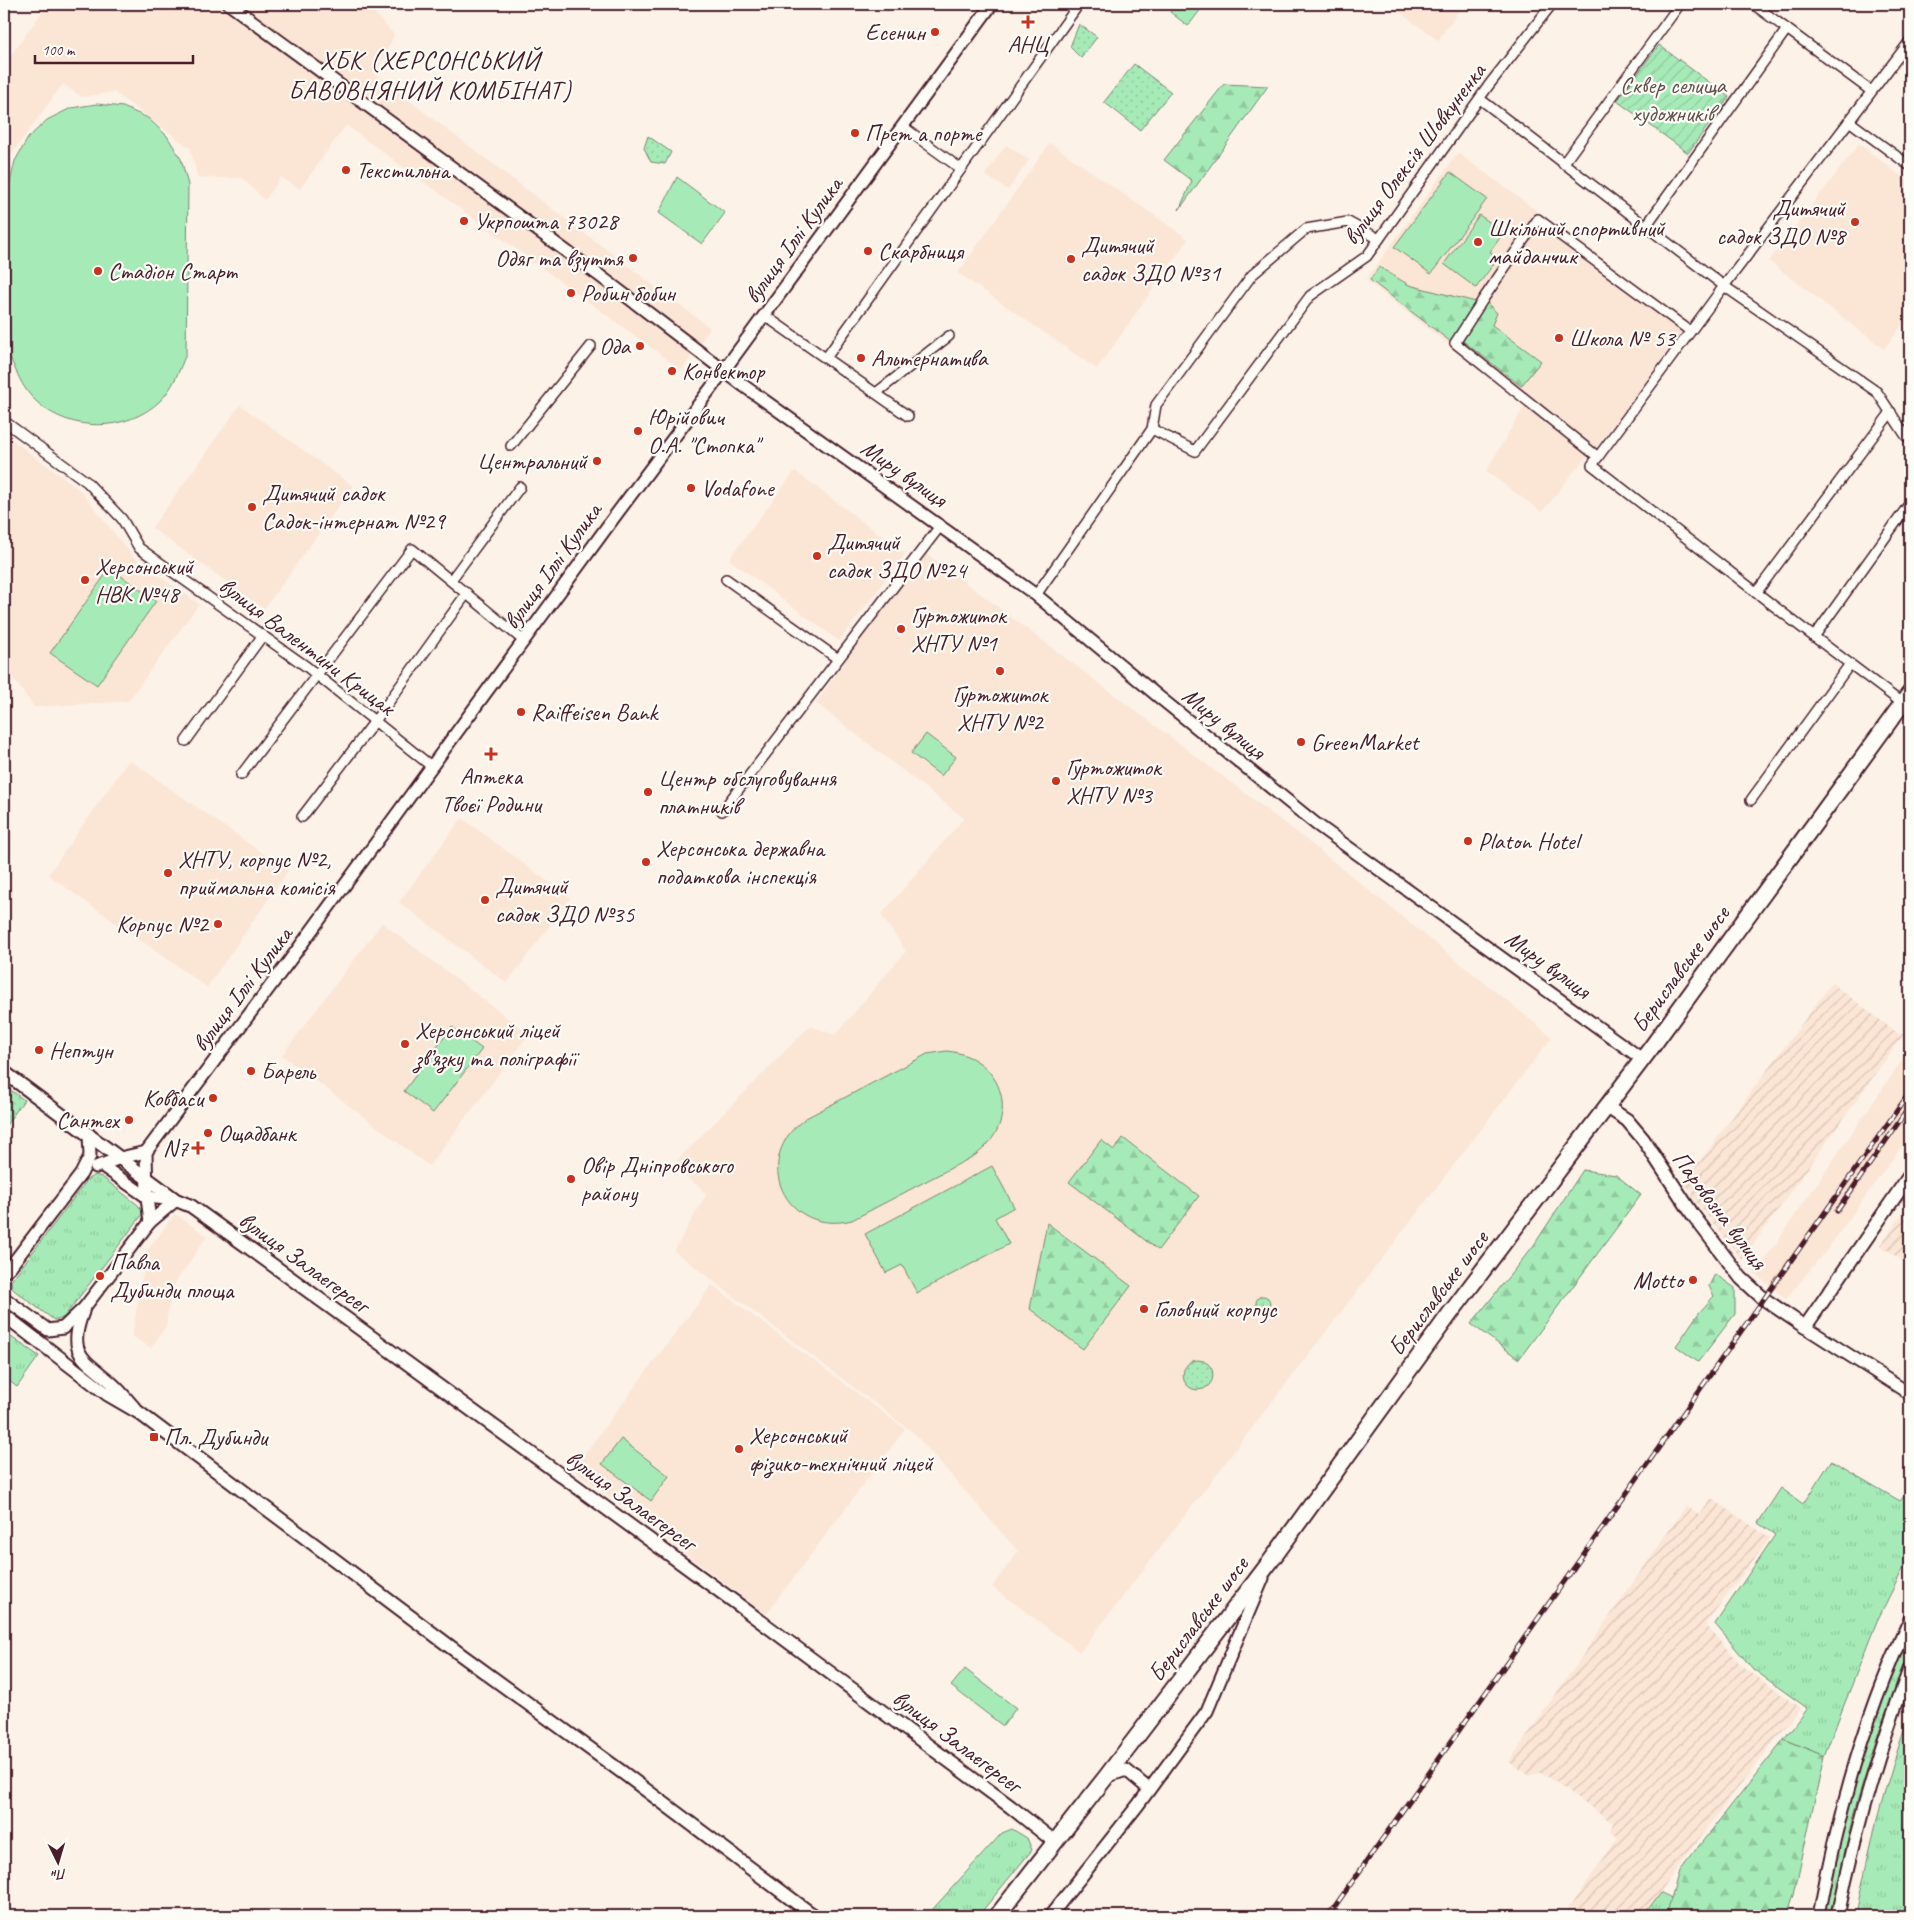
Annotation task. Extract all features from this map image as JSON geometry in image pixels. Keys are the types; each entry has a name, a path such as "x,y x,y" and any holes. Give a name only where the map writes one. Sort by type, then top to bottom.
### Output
{"main road":[{"name":"Бериславське шосе","path":"997,1916 1056,1843 1270,1562 1449,1314 1607,1107 1906,698"},
{"path":"4,1072 89,1134"},
{"name":"Паровозна вулиця","path":"1607,1107 1627,1120 1643,1140 1693,1215 1741,1278 1764,1298 1805,1327"},
{"name":"вулиця Залаегерсег","path":"89,1134 176,1200 191,1206 736,1602 1011,1807 1056,1843"},
{"path":"1805,1327 1910,1175"},
{"path":"7,1317 107,1394 138,1412 460,1654 626,1774 814,1916"}],"street":[{"name":"Миру вулиця","path":"229,4 600,276 724,370 1036,595 1316,824 1642,1059"},
{"name":"вулиця Іллі Кулика","path":"146,1152 290,960 992,4"},
{"path":"826,358 1079,4"},
{"name":"вулиця Олексія Шовкуненка","path":"1152,429 1194,451 1310,296 1367,256 1480,99 1552,4"},
{"path":"1563,164 1680,4"},
{"path":"1753,4 1871,92"},
{"path":"1646,226 1787,29"},
{"path":"1595,461 1724,286 1910,41"},
{"path":"1480,99 1724,286 1878,392 1909,435"},
{"path":"1849,121 1910,166"},
{"path":"902,126 961,169"},
{"path":"1690,332 1538,219 1455,343 1756,593 1850,664 1906,698"},
{"path":"1036,595 1152,429 1156,405 1252,274 1306,229 1348,222 1379,239"},
{"path":"764,315 908,416"},
{"path":"876,393 949,336"},
{"path":"512,446 591,346"},
{"path":"1756,593 1891,412"},
{"name":"вулиця Валентини Крицак","path":"4,421 88,482 122,519 139,548 317,674 431,766"},
{"path":"451,580 520,487"},
{"path":"1814,636 1910,503"},
{"path":"722,811 941,525"},
{"path":"241,775 412,548 524,640"},
{"path":"726,578 838,659"},
{"path":"302,816 467,593"},
{"path":"186,741 263,635"},
{"path":"1751,800 1850,664"},
{"path":"4,1281 7,1270 80,1174 90,1156 89,1134"},
{"path":"80,1174 120,1158 146,1152 146,1197 150,1222"},
{"path":"101,1165 146,1197 176,1200"},
{"path":"4,1298 48,1330 63,1328 84,1308 150,1222 176,1200"},
{"path":"4,1293 7,1317"},
{"path":"84,1308 76,1328 76,1346 82,1358 116,1386 138,1412"},
{"path":"1805,1327 1910,1394"},
{"path":"1050,1916 1134,1810 1207,1711 1270,1562"},
{"path":"1819,1916 1838,1828 1852,1776 1881,1689 1910,1619"},
{"path":"1838,1916 1864,1802 1880,1747 1910,1666"},
{"path":"1106,1777 1126,1770 1144,1785 1148,1791"}],"shaded area":[{"path":"48,4 367,4 394,35 375,75 710,328 682,370 346,125 300,189 281,177 265,200 242,178 198,178 190,148 114,92 82,97 63,84 4,164 4,65"},
{"path":"1388,4 1464,4 1438,40"},
{"name":"Дитячий садок ЗДО №31","path":"1050,143 1188,239 1097,369 958,273"},
{"name":"Дитячий садок ЗДО №8","path":"1859,144 1910,183 1910,314 1884,349 1769,261"},
{"path":"1006,145 1029,160 1008,190 985,175"},
{"name":"Школа № 53","path":"1458,153 1689,322 1594,451 1579,465 1542,512 1486,471 1526,404 1366,280"},
{"name":"Дитячий садок Садок-інтернат №29","path":"240,405 353,486 264,609 152,528"},
{"name":"Херсонський НВК №48","path":"4,434 80,490 133,557 199,604 128,701 34,707 10,674 4,670"},
{"name":"Дитячий садок ЗДО №24","path":"795,471 905,554 839,641 729,559"},
{"path":"922,550 1295,831 1552,1037 1080,1652 992,1587 1018,1551 914,1433 674,1251 706,1195 700,1187 671,1167 810,1026 835,1035 906,951 881,915 964,818 816,703"},
{"name":"ХНТУ, корпус №2, приймальна комісія","path":"129,760 288,871 207,987 48,875"},
{"name":"Дитячий садок ЗДО №35","path":"462,818 570,898 507,983 399,902"},
{"name":"Херсонський ліцей зв’язку та поліграфії","path":"382,923 529,1034 429,1166 282,1055"},
{"path":"1832,983 1899,1034 1904,1034 1742,1260 1692,1197 1693,1191 1683,1184"},
{"path":"1910,1049 1910,1135 1828,1248 1786,1299 1755,1274"},
{"path":"1910,1204 1910,1266 1880,1245"},
{"path":"175,1214 207,1236 171,1289 166,1326 151,1348 132,1336 147,1251"},
{"name":"Херсонський фізико-технічний ліцей","path":"712,1285 905,1429 766,1614 573,1469"},
{"path":"1711,1498 1770,1538 1705,1624 1742,1666 1800,1708 1691,1849 1643,1916 1563,1916 1618,1838 1610,1832 1613,1823 1541,1772 1529,1776 1509,1762 1686,1506 1699,1515"}],"green space":[{"path":"1176,4 1205,4 1188,26 1170,12"},
{"path":"1079,24 1097,37 1081,58 1070,47"},
{"name":"Сквер селища художників","path":"1659,45 1729,97 1688,153 1617,101"},
{"path":"1134,64 1171,92 1140,130 1104,102"},
{"path":"1224,84 1268,86 1179,210 1192,181 1164,160"},
{"name":"Стадіон Старт","path":"97,104 123,107 148,118 167,136 181,159 188,185 186,354 172,385 160,401 132,419 99,425 66,419 51,412 37,402 24,387 10,357 9,187 15,161 28,138 47,120 71,108"},
{"path":"648,136 671,152 665,164 651,162 644,148"},
{"path":"1450,172 1487,199 1431,274 1394,247"},
{"path":"677,177 725,213 702,244 659,213"},
{"name":"Шкільний спортивний майданчик","path":"1479,215 1504,232 1490,252 1498,258 1476,288 1444,264"},
{"path":"1379,267 1409,285 1476,302 1451,342 1370,280"},
{"path":"1486,302 1497,313 1492,325 1541,361 1521,386 1463,341"},
{"path":"110,568 156,601 97,685 50,653"},
{"path":"926,734 956,757 941,776 911,753"},
{"path":"452,1027 482,1049 433,1113 404,1091"},
{"path":"947,1051 967,1056 983,1065 994,1078 1001,1093 1002,1110 999,1127 989,1142 974,1156 852,1220 828,1222 809,1217 793,1206 782,1190 778,1172 780,1153 789,1135 806,1118 927,1054"},
{"path":"4,1085 24,1100 4,1128"},
{"path":"1123,1138 1199,1196 1158,1250 1069,1182 1101,1140 1114,1150"},
{"path":"992,1166 1014,1207 995,1218 1009,1244 917,1293 902,1265 886,1273 865,1234"},
{"path":"1583,1170 1616,1175 1641,1195 1519,1359 1471,1324 1534,1245"},
{"path":"95,1175 102,1177 138,1205 142,1215 64,1317 54,1320 15,1291 12,1288 11,1281 88,1179"},
{"path":"1047,1223 1131,1286 1083,1349 1030,1309"},
{"path":"1715,1274 1735,1288 1735,1314 1698,1362 1676,1346 1698,1314 1714,1296 1709,1286"},
{"path":"1260,1296 1266,1296 1270,1303 1266,1310 1260,1310 1256,1306 1256,1300"},
{"path":"8,1335 39,1356 17,1387 4,1377 4,1341"},
{"path":"1198,1360 1204,1361 1212,1369 1212,1381 1204,1389 1198,1390 1192,1389 1184,1381 1183,1375 1184,1369 1192,1361"},
{"path":"621,1439 669,1476 651,1501 602,1464"},
{"path":"1831,1461 1900,1501 1910,1489 1910,1555 1877,1621 1824,1756 1784,1739 1807,1708 1753,1669 1715,1624 1775,1535 1758,1523 1781,1488 1803,1504"},
{"path":"1910,1630 1910,1649 1879,1731 1853,1816 1831,1916 1824,1916 1844,1826 1862,1760"},
{"path":"965,1669 1016,1708 1003,1726 951,1686"},
{"path":"1910,1713 1910,1916 1856,1916 1866,1864 1879,1813"},
{"path":"1784,1739 1824,1756 1794,1895 1787,1916 1666,1916 1679,1871"},
{"path":"1012,1829 1027,1838 1032,1850 978,1916 932,1916 931,1911 1002,1833"},
{"path":"1661,1892 1702,1916 1643,1916"}],"railway":[{"path":"1328,1916 1910,1092"},
{"path":"1837,1211 1910,1106"}],"place":[{"name":"АНЦ","path":"1028,22"},
{"name":"Есенин","path":"935,32"},
{"name":"Прет а порте","path":"855,133"},
{"name":"Текстильна","path":"346,170"},
{"name":"Укрпошта 73028","path":"464,221"},
{"name":"Дитячий садок ЗДО №8","path":"1855,222"},
{"name":"Шкільний спортивний майданчик","path":"1478,242"},
{"name":"Скарбниця","path":"868,251"},
{"name":"Одяг та взуття","path":"633,258"},
{"name":"Дитячий садок ЗДО №31","path":"1071,259"},
{"name":"Стадіон Старт","path":"98,271"},
{"name":"Робин бобин","path":"571,293"},
{"name":"Школа № 53","path":"1559,338"},
{"name":"Ода","path":"640,346"},
{"name":"Альтернатива","path":"861,358"},
{"name":"Конвектор","path":"672,371"},
{"name":"Юрійович О.А. \"Стопка\"","path":"638,431"},
{"name":"Центральний","path":"597,461"},
{"name":"Vodafone","path":"691,488"},
{"name":"Дитячий садок Садок-інтернат №29","path":"252,507"},
{"name":"Дитячий садок ЗДО №24","path":"817,556"},
{"name":"Херсонський НВК №48","path":"85,580"},
{"name":"Гуртожиток ХНТУ №1","path":"901,629"},
{"name":"Гуртожиток ХНТУ №2","path":"1000,671"},
{"name":"Raiffeisen Bank","path":"521,712"},
{"name":"GreenMarket","path":"1301,742"},
{"name":"Аптека Твоєї Родини","path":"491,754"},
{"name":"Гуртожиток ХНТУ №3","path":"1056,781"},
{"name":"Центр обслуговування платників","path":"648,792"},
{"name":"Platon Hotel","path":"1468,841"},
{"name":"Херсонська державна податкова інспекція","path":"646,862"},
{"name":"ХНТУ, корпус №2, приймальна комісія","path":"168,873"},
{"name":"Дитячий садок ЗДО №35","path":"485,900"},
{"name":"Корпус №2","path":"218,924"},
{"name":"Херсонський ліцей зв’язку та поліграфії","path":"405,1044"},
{"name":"Нептун","path":"39,1050"},
{"name":"Барель","path":"251,1071"},
{"name":"Ковбаси","path":"213,1098"},
{"name":"Сантех","path":"129,1120"},
{"name":"Ощадбанк","path":"208,1133"},
{"name":"N7","path":"198,1148"},
{"name":"Овір Дніпровського району","path":"571,1179"},
{"name":"Павла Дубинди площа","path":"100,1276"},
{"name":"Motto","path":"1693,1280"},
{"name":"Головний корпус","path":"1144,1309"},
{"name":"Пл. Дубинди","path":"154,1437"},
{"name":"Херсонський фізико-технічний ліцей","path":"739,1449"}],"district":[{"name":"ХБК (ХЕРСОНСЬКИЙ БАВОВНЯНИЙ КОМБІНАТ)","path":"430,75"}]}
